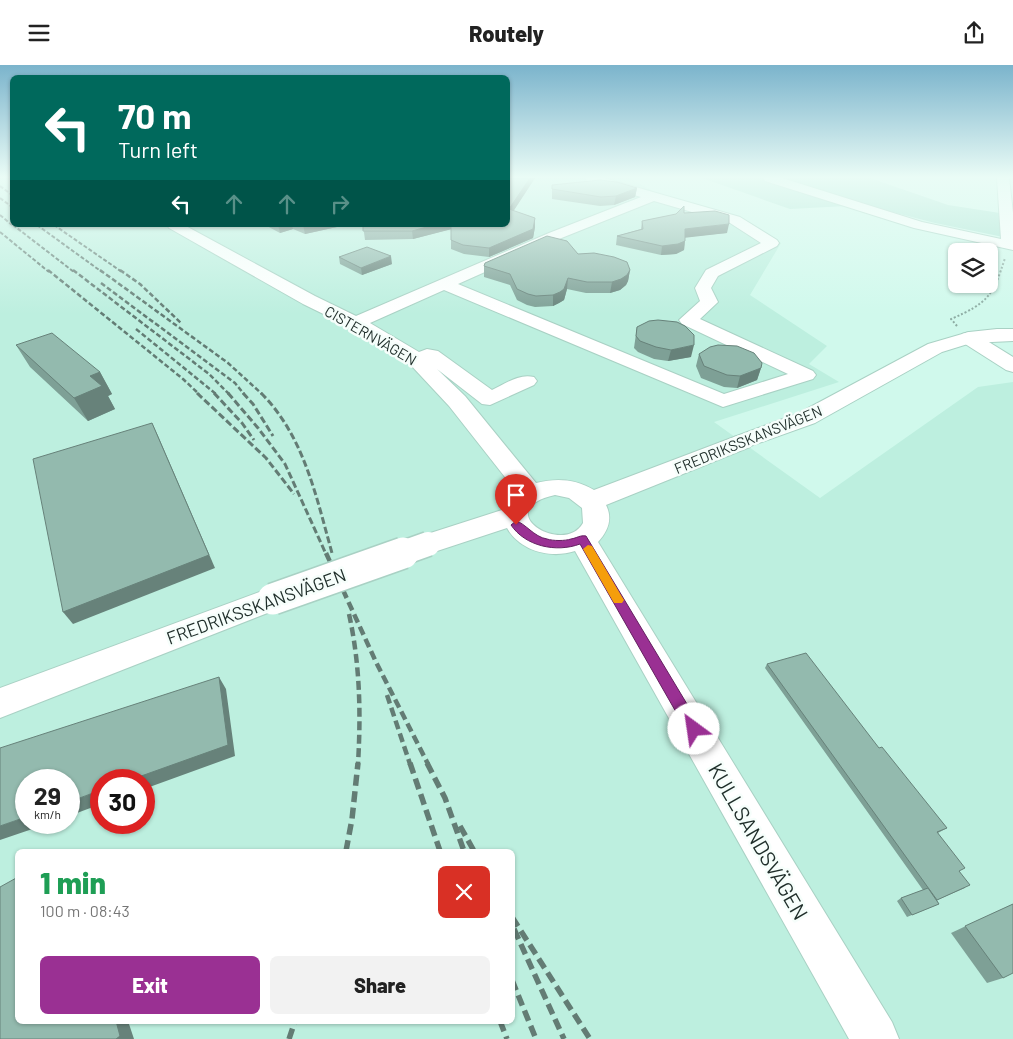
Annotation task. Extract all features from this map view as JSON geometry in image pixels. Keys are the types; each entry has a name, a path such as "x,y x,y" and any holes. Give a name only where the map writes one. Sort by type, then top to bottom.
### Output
{"street":[{"path":"356,323 585,223"},
{"path":"444,284 723,401 806,375 688,320 709,302 703,288 712,273 772,243 741,223"},
{"path":"914,223 1011,246 1008,223"},
{"name":"CISTERNVÄGEN","path":"184,227 309,300 356,323 411,355 457,401 530,492"},
{"name":"FREDRIKSSKANSVÄGEN","path":"591,501 807,418 935,348 969,338 1013,335"},
{"path":"969,338 1013,366"},
{"path":"411,355 431,355 490,399 527,381"},
{"path":"542,488 569,489 582,494 591,501 598,517 596,526 591,533 571,543 544,543 523,533 516,525 515,507 520,499 530,492 542,488"},
{"name":"FREDRIKSSKANSVÄGEN","path":"0,703 273,599 428,544 514,516"},
{"name":"KULLSANDSVÄGEN","path":"582,539 875,1039"}],"path":[{"path":"969,338 951,319 976,308 996,287 1011,246"}],"shaded area":[{"path":"0,223 10,223 10,227 510,227 510,223 748,223 781,243 750,295 827,346 809,364 839,382 714,422 820,498 978,387 1013,382 1013,1039 0,1039"},
{"path":"937,223 1013,223 1013,239"}],"building":[{"path":"510,223 534,223 533,229 489,248 463,245 451,240 451,227 510,227"},
{"path":"642,223 729,223 685,229 685,241 662,246 617,236 643,229"},
{"path":"363,227 427,227 412,231 363,231"},
{"path":"547,236 567,241 578,254 594,253 627,262 630,270 621,279 612,282 587,282 568,278 564,289 560,292 553,295 536,296 517,289 510,274 484,266 485,263"},
{"path":"367,247 391,256 361,268 339,257"},
{"path":"649,321 677,322 685,326 694,335 694,345 671,350 640,341 636,336 637,327"},
{"path":"52,333 100,372 90,376 102,386 74,398 16,345"},
{"path":"718,345 737,346 754,353 762,363 761,368 740,376 727,375 704,366 699,354 710,347"},
{"path":"152,423 209,555 63,612 33,459"},
{"path":"806,653 879,748 882,747 947,828 937,832 965,868 959,871 970,885 937,900 767,664"},
{"path":"219,677 228,745 155,771 155,769 90,769 90,794 80,798 80,769 15,769 15,821 0,826 0,748"},
{"path":"15,879 15,1024 117,1024 120,1036 116,1039 0,1039 0,887"},
{"path":"928,888 939,904 912,915 901,898"},
{"path":"1013,904 1013,973 1003,978 965,926"}],"railway":[{"path":"16,227 74,272"},
{"path":"40,227 102,272"},
{"path":"57,227 122,272"},
{"path":"0,232 49,272"},
{"path":"48,270 199,394"},
{"path":"73,270 209,374 228,393"},
{"path":"100,270 228,363 261,393"},
{"path":"120,270 140,284 181,323"},
{"path":"101,283 235,383 244,394"},
{"path":"136,329 216,394"},
{"path":"197,393 266,458 294,494"},
{"path":"214,393 242,423 254,440"},
{"path":"228,393 285,464 326,554"},
{"path":"243,393 253,404 273,436"},
{"path":"261,393 276,410 298,447 314,489 332,553"},
{"path":"326,553 376,662 428,764"},
{"path":"349,614 359,689 358,764"},
{"path":"387,695 410,764"},
{"path":"346,849 352,819 358,763"},
{"path":"410,763 439,849"},
{"path":"427,763 445,798 463,849"},
{"path":"460,826 473,849"},
{"path":"515,922 590,1039"},
{"path":"515,931 564,1039"},
{"path":"515,987 536,1039"},
{"path":"289,1039 294,1024"},
{"path":"501,1024 507,1039"}],"slow traffic":[{"path":"588,549 618,600"}],"route":[{"path":"516,525 532,539 544,543 558,545 582,539 694,729"}]}
